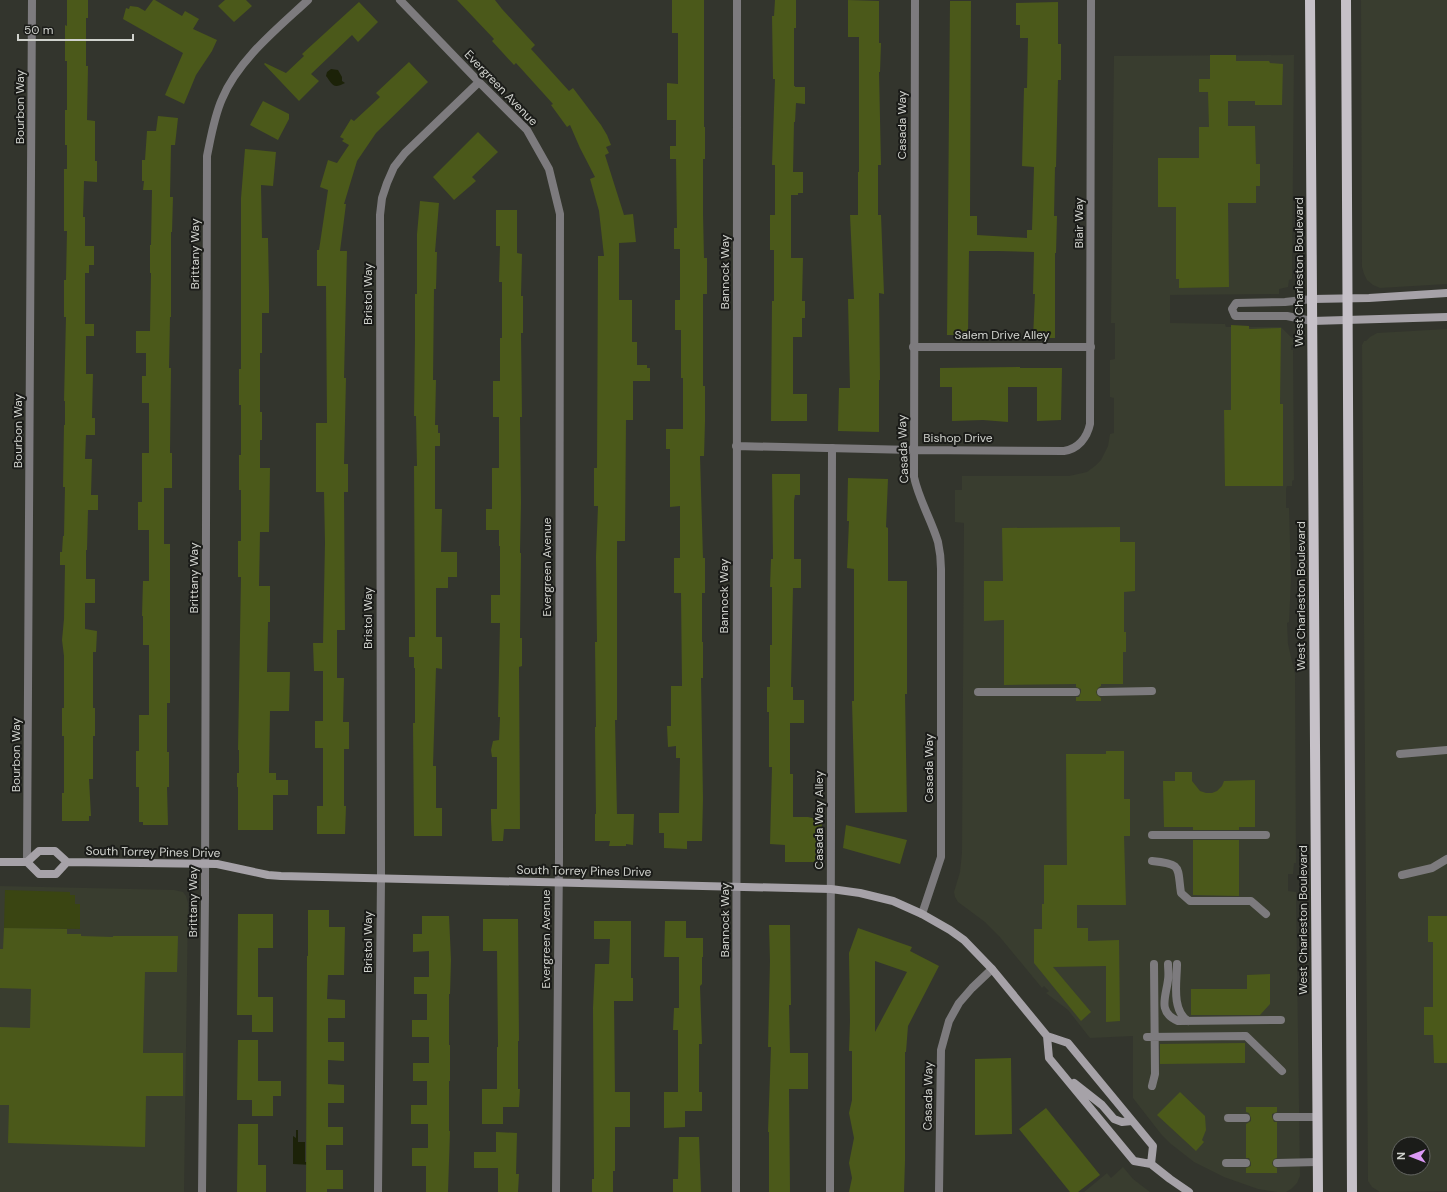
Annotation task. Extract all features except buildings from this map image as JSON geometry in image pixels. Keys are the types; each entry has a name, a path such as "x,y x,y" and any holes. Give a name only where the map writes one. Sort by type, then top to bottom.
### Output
{"main road":[{"name":"West Charleston Boulevard","path":"1310,0 1318,1192"},
{"path":"1346,0 1352,1192"},
{"path":"1312,299 1447,293"},
{"path":"1312,321 1447,317"},
{"path":"0,862 27,862 39,850 55,851 67,862 56,874 39,874 27,862"},
{"name":"South Torrey Pines Drive","path":"67,862 205,864 228,866 268,875 281,876 831,889 860,893 893,901 922,914 964,940 992,969 1047,1036"},
{"path":"1151,1164 1153,1146 1068,1043 1047,1036 1049,1058 1134,1161 1151,1164 1189,1192"},
{"path":"1062,1074 1102,1105 1114,1119 1122,1122 1132,1121"}],"street":[{"name":"Bourbon Way","path":"27,862 32,0"},
{"name":"Brittany Way","path":"202,1192 205,864 207,156 214,123 222,98 232,81 262,43 308,0"},
{"name":"Evergreen Avenue","path":"400,0 527,130 549,169 560,214 556,1192"},
{"name":"Bannock Way","path":"736,1192 737,0"},
{"name":"Casada Way","path":"915,0 914,477 917,490 937,540 941,555 942,570 941,857 922,914"},
{"name":"Blair Way","path":"1081,443 1089,430 1090,424 1091,0"},
{"name":"Bristol Way","path":"378,1192 381,878 380,215 382,198 394,167 404,153 479,82"},
{"path":"1312,299 1285,302 1236,303 1232,309 1235,316 1287,316 1312,321"},
{"name":"Salem Drive Alley","path":"914,347 1091,347"},
{"name":"Bishop Drive","path":"736,446 914,450 1064,451 1076,448 1081,443"},
{"name":"Casada Way Alley","path":"830,1192 832,448"},
{"path":"1101,692 1152,691"},
{"path":"978,692 1076,692"},
{"path":"1400,754 1447,750"},
{"path":"1152,835 1266,835"},
{"path":"1402,875 1432,868 1447,858"},
{"path":"1152,862 1172,864 1177,868 1181,893 1190,901 1251,901 1266,914"},
{"path":"1152,1086 1155,1074 1151,1037 1154,964"},
{"path":"1168,964 1168,979 1164,1001 1168,1015 1173,1019 1178,1021 1282,1020"},
{"path":"1177,964 1178,1005 1183,1018 1188,1021"},
{"name":"Casada Way","path":"939,1192 941,1050 949,1021 959,1003 992,969"},
{"path":"1151,1037 1246,1036 1282,1071"},
{"path":"1277,1117 1318,1117"},
{"path":"1228,1118 1246,1118"},
{"path":"1277,1162 1318,1162"},
{"path":"1226,1163 1246,1163"}],"shaded area":[{"path":"1361,0 1447,0 1447,284 1380,288 1367,280 1364,274 1362,267"},
{"path":"1294,55 1292,279 1289,280 1288,287 1279,289 1279,294 1170,295 1170,323 1225,324 1226,327 1281,327 1293,339 1291,350 1293,350 1294,480 1292,481 1292,486 1287,486 1286,489 1286,508 1289,508 1291,579 1289,622 1287,623 1288,644 1295,674 1296,863 1294,863 1293,874 1288,874 1288,891 1296,892 1300,1176 1297,1183 1291,1189 1286,1192 1277,1192 1258,1189 1224,1177 1194,1162 1171,1144 1161,1134 1133,1098 1133,1036 1090,1038 1068,1010 1046,993 1049,991 1044,986 1042,988 999,936 985,922 958,902 955,897 954,892 960,872 962,853 964,523 955,522 955,490 962,490 962,476 1069,476 1087,472 1101,460 1108,446 1110,434 1114,433 1114,398 1110,397 1110,360 1115,359 1115,323 1111,323 1114,56"},
{"path":"331,69 338,70 342,77 342,81 345,83 335,86 331,83 326,76 327,72"},
{"path":"1447,329 1447,1191 1380,1192 1372,1187 1368,1181 1362,345 1364,341 1377,333"},
{"path":"0,886 174,890 183,892 186,896 188,903 184,1192 0,1192"},
{"path":"296,1130 298,1130 298,1142 305,1142 305,1162 324,1162 312,1165 293,1164 293,1136 296,1138"},
{"path":"1123,1167 1133,1179 1150,1192 1084,1192 1107,1173 1111,1178"}],"green space":[{"path":"5,890 70,892 70,895 75,895 75,904 80,904 80,929 4,928"}]}
